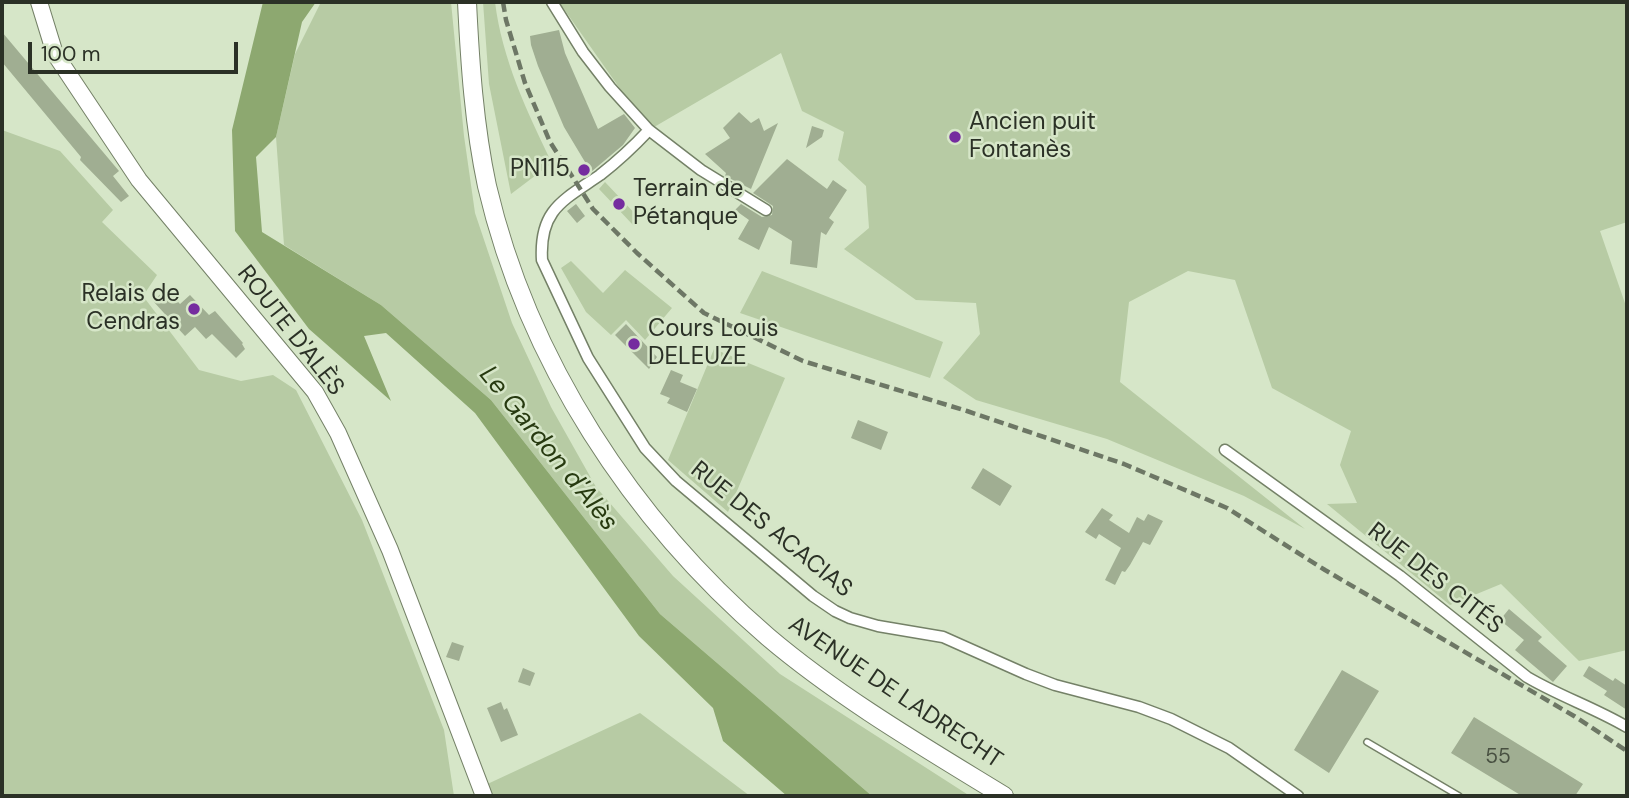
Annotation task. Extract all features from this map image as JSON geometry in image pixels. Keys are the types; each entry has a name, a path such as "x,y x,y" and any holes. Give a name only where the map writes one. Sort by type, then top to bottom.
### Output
{"main road":[{"name":"ROUTE D'ALÈS","path":"39,2 55,54 139,180 315,392 338,433 390,550 484,796"},
{"name":"AVENUE DE LADRECHT","path":"467,2 471,81 487,185 511,268 551,359 574,402 624,481 650,517 698,572 769,638 860,704 1004,796"}],"street":[{"path":"552,2 583,52 649,130 701,170 766,210"},
{"name":"RUE DES ACACIAS","path":"649,130 617,162 567,196 546,225 541,243 542,260 588,358 616,404 659,465 805,589 835,611 878,626 943,637 1055,685 1139,707 1171,719 1229,748 1298,796"},
{"name":"RUE DES CITÉS","path":"1225,450 1401,576 1527,677 1549,691 1601,711 1627,727"}],"lane":[{"path":"1367,742 1459,796"}],"shaded area":[{"path":"263,2 316,2 302,22 276,137 256,157 262,232 381,305 491,400 660,614 872,796 787,796 723,741 713,708 639,636 475,413 386,333 364,336 391,401 309,329 235,231 232,130"},
{"path":"321,2 451,2 464,136 475,213 512,323 551,407 596,487 673,576 780,674 970,796 872,796 660,614 491,400 381,305 284,245 276,137 295,54"},
{"path":"483,2 495,2 510,65 552,163 511,194 489,84"},
{"path":"559,2 1627,2 1627,222 1600,231 1627,309 1627,650 1579,661 1501,584 1450,605 1327,504 1357,503 1340,465 1351,431 1272,388 1235,280 1188,271 1129,302 1120,382 1305,529 1244,496 1107,439 976,400 943,378 980,334 976,303 916,300 844,249 869,228 866,186 838,160 844,132 802,111 781,53 649,130"},
{"path":"2,130 60,151 113,210 102,222 157,275 143,296 199,370 241,381 273,375 296,390 362,520 444,730 454,796 2,796"},
{"name":"Terrain de Pétanque","path":"605,182 640,219 633,225 599,189"},
{"path":"571,261 603,293 625,270 672,308 645,340 626,320 611,335 586,312 561,268"},
{"path":"762,271 943,342 930,378 740,313"},
{"path":"714,349 785,378 728,512 668,460"},
{"path":"640,713 750,796 484,796 481,787"}],"building":[{"path":"559,30 565,53 598,129 624,114 635,128 623,145 591,172 564,127 531,45 530,36"},
{"path":"2,32 119,171 113,176 129,196 121,202 80,160 81,157 2,62"},
{"path":"739,112 751,123 759,118 764,131 778,123 751,189 725,176 726,173 705,154 730,138 723,128"},
{"path":"812,126 824,130 822,137 806,148"},
{"path":"787,159 827,189 833,180 847,190 829,218 834,222 826,235 821,232 817,268 790,264 792,241 769,227 759,250 738,239 749,220 735,210 741,204 762,217 772,215 773,206 753,193"},
{"path":"576,204 585,216 577,223 567,211"},
{"path":"166,289 180,304 190,295 209,315 215,311 243,343 245,349 236,358 212,334 206,339 195,327 185,336 153,301"},
{"name":"Cours Louis DELEUZE","path":"626,324 657,357 649,369 615,335"},
{"path":"671,370 683,375 680,382 697,389 687,412 667,403 670,398 660,394"},
{"path":"858,420 888,432 881,450 851,438"},
{"path":"983,468 1012,486 1000,506 971,488"},
{"path":"1102,508 1113,515 1109,520 1129,533 1137,517 1144,521 1148,514 1163,521 1150,545 1143,542 1115,585 1105,580 1121,548 1099,534 1096,539 1085,532"},
{"path":"1509,609 1542,637 1538,641 1567,666 1553,682 1515,650 1524,640 1500,620"},
{"path":"452,642 464,646 459,661 446,657"},
{"path":"1589,666 1627,686 1627,710 1604,695 1607,691 1583,676"},
{"path":"523,668 535,673 530,686 518,682"},
{"path":"1342,670 1379,691 1329,773 1294,750"},
{"path":"501,702 504,710 507,708 518,735 501,742 487,708"},
{"path":"1474,717 1583,784 1575,796 1522,796 1451,753"}],"railway":[{"path":"503,2 525,83 550,142 593,209 704,313 803,361 967,411 1124,464 1227,508 1325,570 1574,716 1627,751"}],"place":[{"name":"Ancien puit Fontanès","path":"955,137"},
{"name":"PN115","path":"584,170"},
{"name":"Terrain de Pétanque","path":"619,204"},
{"name":"Relais de Cendras","path":"194,309"},
{"name":"Cours Louis DELEUZE","path":"634,344"}],"water label":[{"name":"Le Gardon d'Alès","path":"548,449"}]}
